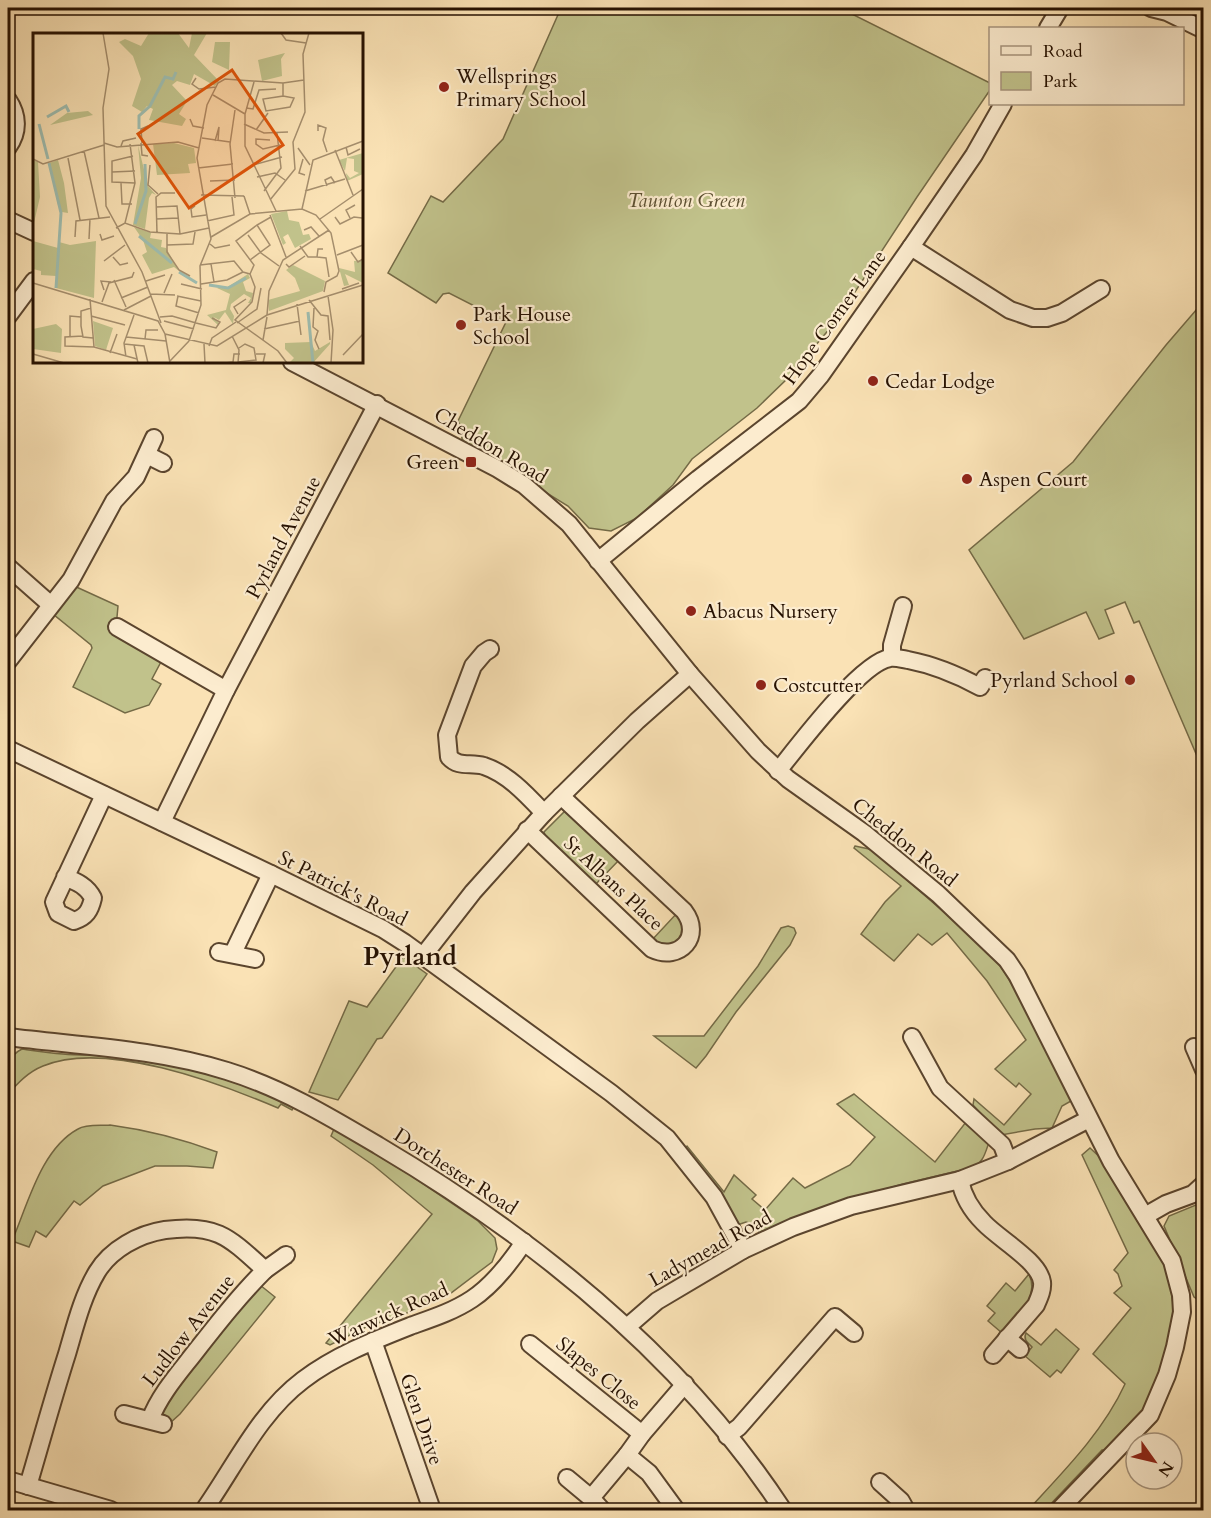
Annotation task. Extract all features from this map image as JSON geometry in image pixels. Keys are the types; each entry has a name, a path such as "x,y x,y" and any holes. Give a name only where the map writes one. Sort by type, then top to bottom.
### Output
{"street":[{"path":"1049,27 1060,8"},
{"path":"1151,8 1167,12 1203,30"},
{"path":"8,100 16,120 15,133 8,147"},
{"name":"Hope Corner Lane","path":"598,561 698,479 799,401 821,375 911,247 974,155 1002,105"},
{"path":"8,220 33,232"},
{"path":"911,247 1010,310 1034,318 1047,318 1062,314 1100,288"},
{"path":"8,316 33,282"},
{"name":"Cheddon Road","path":"294,363 482,459 524,485 569,524 690,674 737,729 778,771 864,833 916,875 956,909 1007,960 1017,975 1111,1161 1172,1261 1181,1295 1182,1312 1167,1375 1150,1415 1059,1510"},
{"name":"Pyrland Avenue","path":"162,822 226,690 377,404"},
{"path":"8,661 71,580 114,501 136,477 154,438"},
{"path":"147,454 163,463"},
{"path":"8,567 51,605"},
{"path":"892,657 892,645 903,606"},
{"path":"117,627 226,690"},
{"path":"490,650 484,653 473,666 447,735 449,757 458,765 484,766 505,777 522,790 544,813"},
{"path":"778,771 848,688 882,660 892,657 928,664 955,673 980,687"},
{"path":"423,956 473,892 527,830 637,721 690,674"},
{"name":"St Patrick's Road","path":"8,749 383,929 423,956 667,1138 714,1197 743,1250"},
{"path":"65,877 104,795"},
{"name":"St Albans Place","path":"527,830 652,949 663,954 674,953 686,945 692,927 684,911 561,796"},
{"path":"255,959 226,952 271,874"},
{"name":"Dorchester Road","path":"8,1037 171,1058 226,1071 276,1088 418,1168 524,1242 571,1278 627,1327 685,1384 783,1510"},
{"path":"912,1037 940,1088 1002,1145 1008,1161"},
{"path":"1194,1047 1203,1070"},
{"name":"Ladymead Road","path":"627,1327 657,1301 743,1250 793,1227 851,1206 960,1180 1008,1161 1089,1119"},
{"path":"960,1180 962,1191 969,1205 984,1223 1031,1263 1039,1273 1042,1283 1036,1305 1014,1344 993,1355"},
{"path":"1145,1216 1166,1204 1193,1194 1203,1184"},
{"name":"Ludlow Avenue","path":"28,1486 87,1294 98,1271 113,1254 131,1240 157,1232 188,1227 214,1231 237,1244 265,1270"},
{"name":"Warwick Road","path":"204,1510 246,1444 279,1402 302,1380 341,1356 451,1311 472,1299 497,1276 524,1242"},
{"name":"Ludlow Avenue","path":"124,1414 157,1422 156,1405 168,1386 243,1292 265,1270 286,1255"},
{"path":"727,1436 739,1427 830,1313 854,1333"},
{"name":"Glen Drive","path":"373,1341 432,1510"},
{"name":"Slapes Close","path":"530,1344 642,1434"},
{"name":"Slapes Close","path":"567,1478 597,1504 642,1434 685,1384"},
{"path":"627,1455 649,1473 676,1510"},
{"path":"8,1480 111,1510"},
{"path":"880,1482 902,1501 906,1510"}],"green space":[{"name":"Taunton Green","path":"561,8 840,8 989,82 989,91 836,321 789,377 757,408 692,459 673,485 637,518 611,531 589,528 568,506 462,439 458,421 506,322 449,293 443,294 436,303 388,273 431,196 443,202 503,139"},
{"path":"1178,8 1203,8 1203,20"},
{"path":"1203,302 1203,770 1139,621 1134,623 1125,602 1105,610 1114,633 1099,639 1086,612 1024,639 969,550 1073,462"},
{"path":"72,585 118,606 116,628 163,658 152,679 161,684 149,705 125,713 73,687 92,648 53,614"},
{"path":"565,811 620,859 593,887 547,841 544,832"},
{"path":"855,846 869,849 878,855 990,952 1002,969 1034,1023 1071,1097 1071,1101 1062,1106 1052,1128 1001,1135 973,1105 974,1099 1004,1125 1031,1094 1019,1083 1016,1087 995,1069 1026,1040 987,981 947,933 932,945 918,934 894,961 861,934 885,902 901,886 854,848"},
{"path":"678,912 683,917 684,935 673,946 651,941"},
{"path":"788,926 794,928 796,933 790,945 736,1012 696,1068 654,1036 704,1036 758,966 781,928"},
{"path":"403,957 427,974 382,1038 377,1039 338,1100 309,1092 349,1001 367,1007"},
{"path":"22,1049 145,1060 210,1075 294,1106 292,1110 281,1104 278,1108 225,1087 162,1068 129,1061 98,1058 68,1059 38,1068 8,1094 9,1062"},
{"path":"854,1094 935,1162 966,1122 989,1142 985,1154 978,1164 970,1168 840,1202 760,1234 756,1225 746,1222 737,1225 683,1150 687,1146 724,1192 734,1175 756,1195 752,1199 765,1210 793,1178 805,1188 850,1165 875,1137 837,1104"},
{"path":"110,1125 165,1136 217,1152 213,1168 155,1166 103,1186 80,1205 74,1201 46,1237 36,1231 29,1247 12,1241 37,1179 54,1150 65,1138 81,1127"},
{"path":"334,1129 407,1173 478,1221 495,1238 497,1249 492,1262 451,1293 400,1316 366,1327 330,1345 326,1343 432,1214 373,1165 331,1136"},
{"path":"1090,1148 1104,1161 1162,1256 1169,1275 1174,1311 1170,1342 1151,1398 1141,1413 1108,1450 1102,1450 1045,1510 1028,1510 1094,1435 1125,1384 1093,1354 1131,1308 1114,1293 1122,1286 1114,1270 1128,1253 1082,1155"},
{"path":"1203,1202 1203,1303 1194,1297 1164,1226 1169,1216"},
{"path":"1029,1274 1032,1291 1029,1299 1002,1333 988,1321 995,1313 987,1306 1006,1283 1015,1291"},
{"path":"260,1285 275,1297 180,1414 170,1423 159,1414 159,1408"},
{"path":"1056,1329 1079,1349 1061,1373 1057,1370 1050,1377 1025,1356 1032,1347 1025,1335 1026,1333 1041,1345"}],"waterway":[{"path":"1193,8 1204,14"}],"place":[{"name":"Wellsprings Primary School","path":"444,87"},
{"name":"Park House School","path":"461,325"},
{"name":"Cedar Lodge","path":"873,381"},
{"name":"Green","path":"471,462"},
{"name":"Aspen Court","path":"967,479"},
{"name":"Abacus Nursery","path":"691,611"},
{"name":"Pyrland School","path":"1130,680"},
{"name":"Costcutter","path":"761,685"}],"district":[{"name":"Pyrland","path":"410,956"}]}
